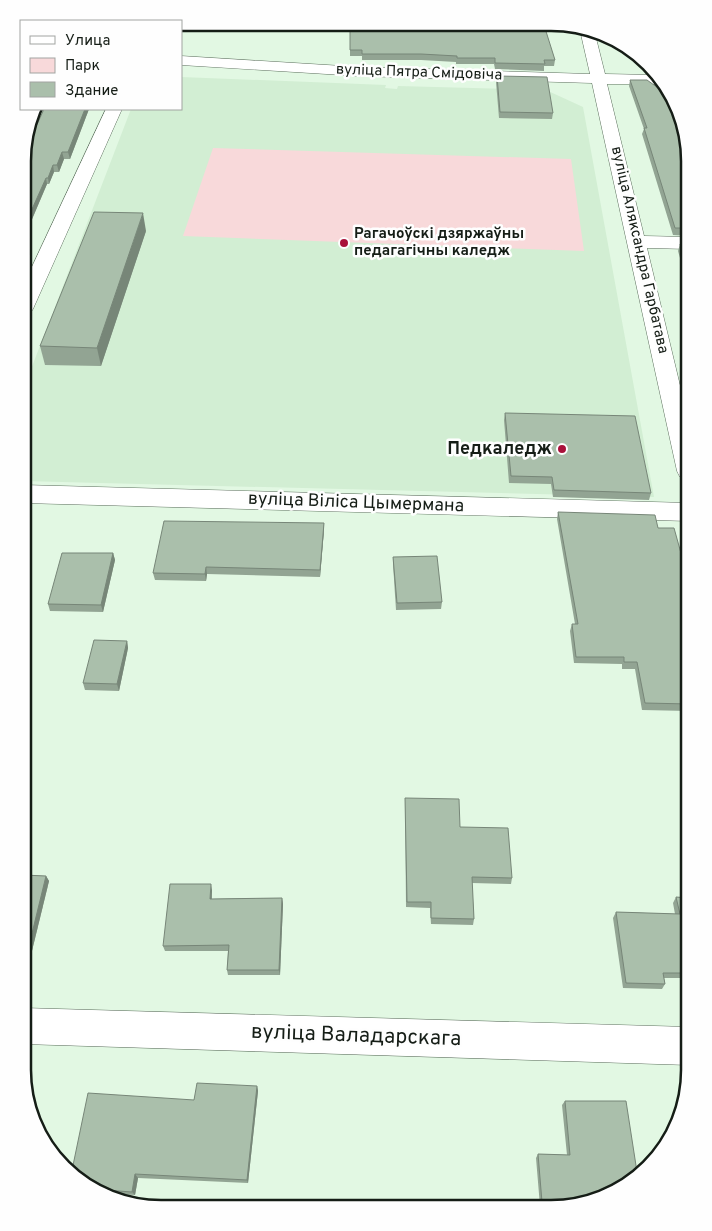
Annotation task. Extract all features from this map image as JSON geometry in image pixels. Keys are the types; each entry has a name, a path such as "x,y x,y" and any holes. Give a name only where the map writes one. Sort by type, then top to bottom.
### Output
{"street":[{"name":"вуліца Аляксандра Гарбатава","path":"589,37 638,242 681,434"},
{"name":"вуліца Пятра Смідовіча","path":"182,60 262,67 346,71 652,80"},
{"path":"31,293 114,110"},
{"path":"638,242 681,243"},
{"name":"вуліца Віліса Цымермана","path":"31,494 681,512"},
{"name":"вуліца Валадарскага","path":"31,1026 680,1046"}],"shaded area":[{"name":"Рагачоўскі дзяржаўны педагагічны каледж","path":"182,77 386,85 385,88 397,89 398,86 546,90 583,107 654,497 31,481 31,369 131,110 182,110"}],"green space":[{"path":"213,148 571,159 584,251 183,236"}],"building":[{"path":"350,31 546,31 555,60 544,60 545,64 495,63 495,58 457,58 457,56 421,54 362,54 362,50 350,50"},
{"path":"497,76 547,77 553,113 500,112"},
{"path":"630,80 647,80 658,88 674,119 680,144 681,228 675,228 644,128 647,128"},
{"path":"44,110 85,110 68,152 62,152 57,165 53,165 31,211 32,144 36,126"},
{"path":"94,212 143,213 97,348 40,346"},
{"name":"Педкаледж","path":"505,413 635,416 651,493 554,490 552,477 511,476"},
{"path":"558,512 655,515 658,528 674,528 681,552 680,704 645,703 637,662 624,662 624,657 576,657 572,624 578,624"},
{"path":"164,521 324,523 320,570 206,567 205,574 153,573"},
{"path":"62,553 113,553 101,605 48,604"},
{"path":"437,556 442,602 397,603 393,557"},
{"path":"94,640 127,641 117,684 83,683"},
{"path":"405,798 459,799 460,827 508,828 512,878 472,877 474,919 431,918 431,902 407,902"},
{"path":"31,875 46,876 31,938"},
{"path":"170,884 211,884 210,899 282,898 279,970 227,970 229,945 163,946"},
{"path":"676,897 680,897 680,973 663,973 665,984 626,983 616,912 680,914"},
{"path":"197,1083 257,1086 247,1180 135,1174 132,1192 113,1191 89,1178 73,1165 88,1093 194,1100"},
{"path":"565,1101 626,1101 636,1168 616,1182 593,1193 576,1197 542,1200 538,1154 570,1155"}],"place":[{"name":"Рагачоўскі дзяржаўны педагагічны каледж","path":"344,243"},
{"name":"Педкаледж","path":"562,449"}]}
